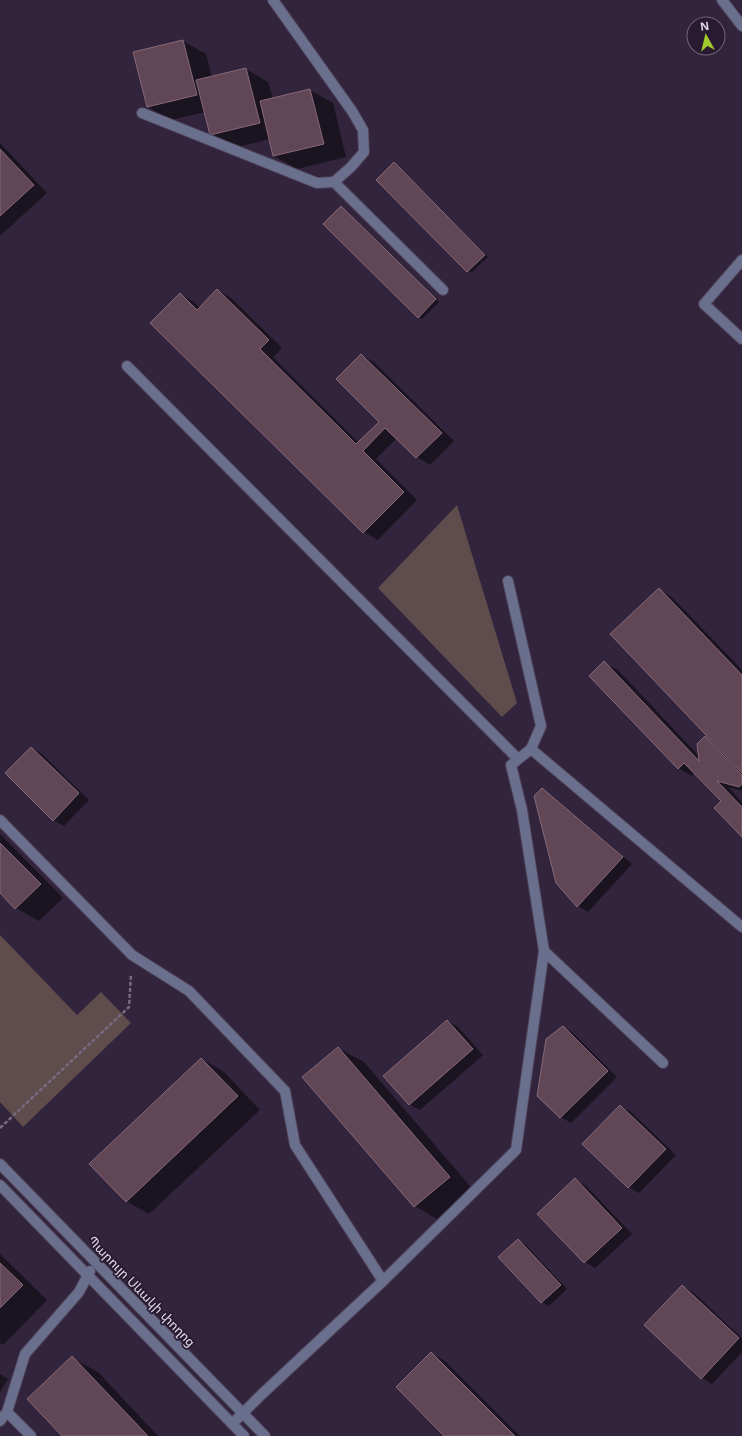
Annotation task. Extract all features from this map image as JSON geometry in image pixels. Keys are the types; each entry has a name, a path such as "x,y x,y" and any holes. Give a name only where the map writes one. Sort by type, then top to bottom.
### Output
{"street":[{"path":"142,113 317,183 334,182 364,152 362,130 352,111 273,0"},
{"path":"722,0 742,26"},
{"path":"731,0 742,15"},
{"path":"334,182 443,290"},
{"path":"742,260 704,304 742,339"},
{"path":"127,366 518,759"},
{"path":"232,1424 383,1281 516,1150 544,951 522,810 511,765 531,748 541,726 508,581"},
{"path":"531,748 742,927"},
{"path":"0,820 132,955 189,991 285,1091 295,1145 383,1281"},
{"path":"544,951 663,1063"},
{"name":"Պարույր Սևակի փողոց","path":"0,1164 265,1436"},
{"path":"0,1185 244,1436"},
{"path":"0,1421 7,1412 25,1354 79,1292 87,1275 96,1263"},
{"path":"7,1412 31,1436"}],"path":[{"path":"0,1128 129,1007 132,955"}],"shaded area":[{"path":"457,505 517,703 502,717 378,588"},
{"path":"0,935 77,1015 101,992 131,1023 23,1127 0,1102"}],"building":[{"path":"183,40 197,95 147,107 133,52"},
{"path":"246,68 260,123 210,135 196,80"},
{"path":"310,89 324,144 273,156 260,101"},
{"path":"0,149 34,185 0,216"},
{"path":"394,162 485,255 467,272 376,180"},
{"path":"341,206 436,299 418,318 323,224"},
{"path":"217,289 269,340 260,349 356,444 379,422 336,379 361,354 442,433 416,458 385,428 363,451 404,492 363,533 150,323 180,293 197,310"},
{"path":"659,588 742,675 742,773 610,634"},
{"path":"604,661 699,761 697,744 705,736 742,775 742,784 739,787 717,781 742,807 742,837 714,808 721,801 684,763 678,769 589,676"},
{"path":"31,747 79,793 53,821 5,773"},
{"path":"542,788 623,857 577,907 556,883 534,796"},
{"path":"0,843 41,884 15,909 0,893"},
{"path":"447,1020 473,1049 409,1105 383,1076"},
{"path":"563,1026 608,1071 560,1118 537,1096 546,1039"},
{"path":"338,1047 450,1177 414,1207 302,1077"},
{"path":"201,1058 238,1096 126,1202 89,1164"},
{"path":"620,1105 666,1149 628,1188 582,1144"},
{"path":"575,1178 622,1228 584,1263 537,1214"},
{"path":"518,1239 561,1285 541,1303 498,1257"},
{"path":"0,1263 23,1285 0,1308"},
{"path":"682,1285 739,1338 701,1379 644,1325"},
{"path":"431,1352 515,1436 444,1436 396,1387"},
{"path":"72,1356 148,1436 62,1436 27,1399"}]}
